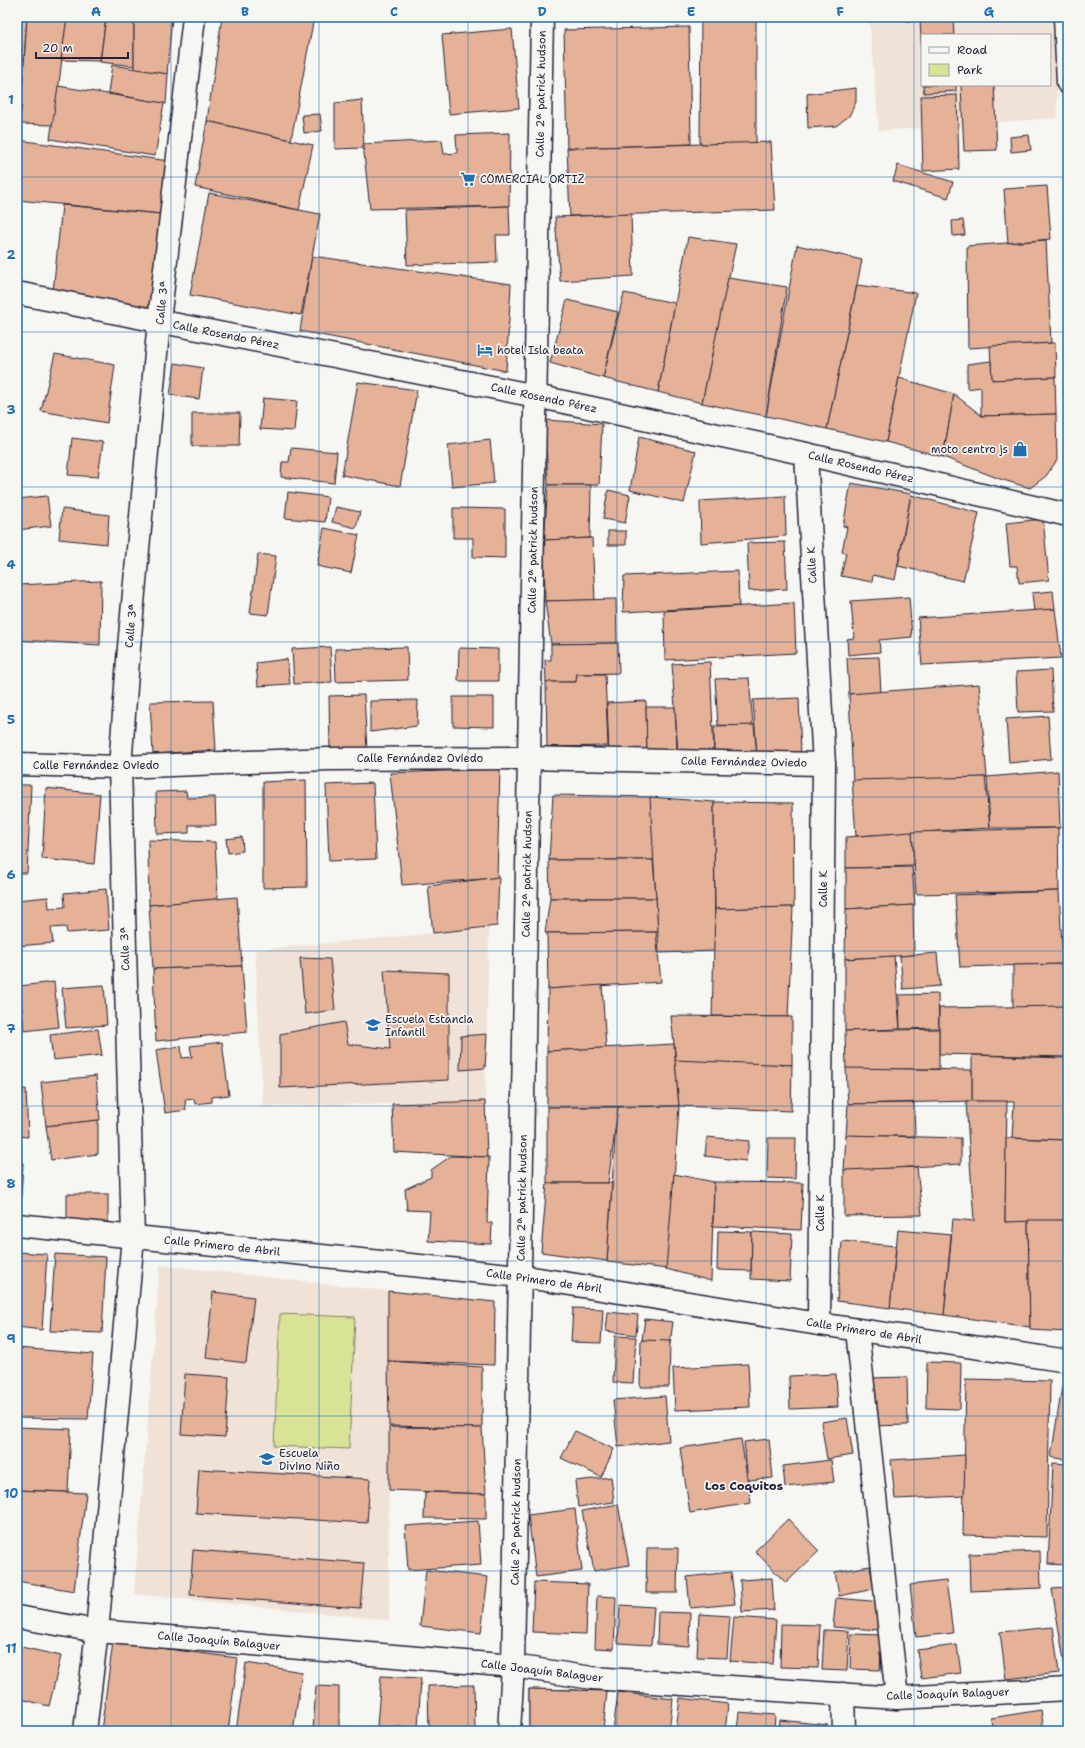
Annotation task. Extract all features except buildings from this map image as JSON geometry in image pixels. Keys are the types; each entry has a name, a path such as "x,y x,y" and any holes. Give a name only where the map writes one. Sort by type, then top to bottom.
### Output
{"street":[{"name":"Calle 3ª","path":"85,1731 97,1631 133,1237 120,767 129,647 159,322 194,17"},
{"name":"Calle 2ª patrick hudson","path":"509,1731 513,1666 542,17"},
{"path":"1065,17 1068,83"},
{"name":"Calle Rosendo Pérez","path":"17,293 536,396 806,454 1068,515"},
{"name":"Calle K","path":"806,454 824,764 819,1324"},
{"name":"Calle Fernández Oviedo","path":"17,764 120,767 329,759 530,758 824,764"},
{"name":"Calle Primero de Abril","path":"17,1225 520,1276 857,1330 1068,1361"},
{"path":"857,1330 897,1698"},
{"name":"Calle Joaquín Balaguer","path":"17,1617 97,1631 513,1666 592,1678 897,1698 1068,1690"},
{"path":"842,1694 844,1731"}],"shaded area":[{"path":"869,17 1056,17 1057,118 879,131"},
{"name":"Escuela Estancia Infantil","path":"489,928 485,1101 263,1107 255,950"},
{"name":"Escuela Divino Niño","path":"160,1265 388,1291 389,1620 134,1594"}],"green space":[{"path":"280,1314 355,1317 349,1449 274,1446"}],"place":[{"name":"COMERCIAL ORTIZ","path":"468,179"},
{"name":"hotel Isla beata","path":"485,350"},
{"name":"moto centro js","path":"1020,449"},
{"name":"Escuela Estancia Infantil","path":"373,1025"},
{"name":"Escuela Divino Niño","path":"267,1459"}],"district":[{"name":"Los Coquitos","path":"744,1486"}]}
